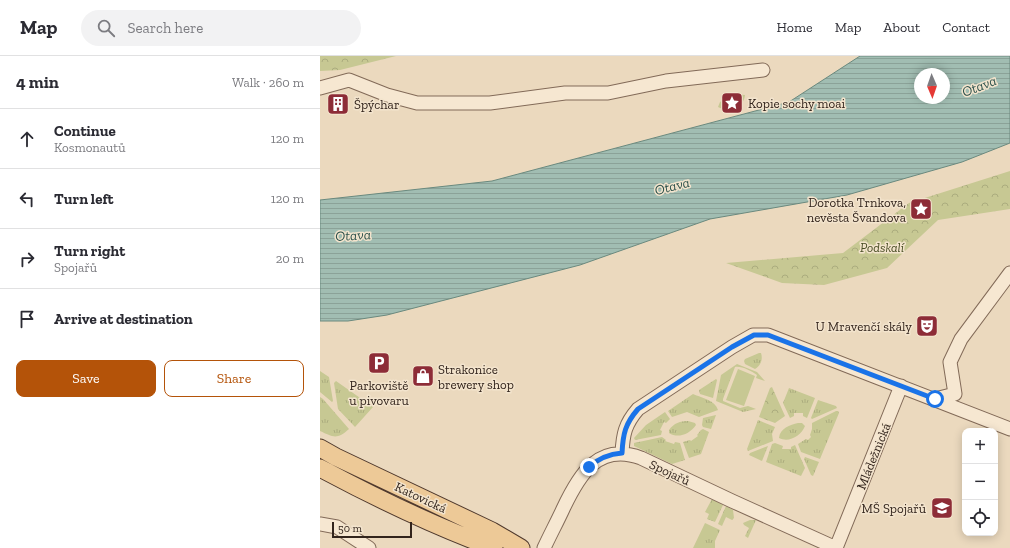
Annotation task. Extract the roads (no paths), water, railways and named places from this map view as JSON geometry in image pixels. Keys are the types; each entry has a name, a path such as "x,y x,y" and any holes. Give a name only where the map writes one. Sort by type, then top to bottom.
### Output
{"main road":[{"name":"Katovická","path":"320,448 492,531 521,548"},
{"name":"Katovická","path":"321,471 456,534 494,548"}],"street":[{"path":"320,88 349,80 387,95 417,102 490,103 565,94 608,93 666,81 762,70"},
{"path":"935,399 954,394 950,362 961,339 1010,273"},
{"path":"622,453 625,428 638,409 732,347 754,335 768,335 1010,428"},
{"name":"Mládežnická","path":"836,548 901,386"},
{"name":"Spojařů","path":"544,548 572,490 581,476 598,459 622,453 632,454 836,548"},
{"path":"320,524 338,527 369,548"}],"water":[{"name":"Otava","path":"860,56 1010,56 1010,143 962,162 847,195 710,219 580,265 387,315 348,321 320,321 320,200 492,181 789,102"}],"place":[{"name":"Kopie sochy moai","path":"732,103"},
{"name":"Špýchar","path":"338,104"},
{"name":"Dorotka Trnkova, nevěsta Švandova","path":"921,209"},
{"name":"U Mravenčí skály","path":"927,326"},
{"name":"Parkoviště u pivovaru","path":"379,363"},
{"name":"Strakonice brewery shop","path":"423,376"},
{"name":"MŠ Spojařů","path":"942,508"}],"park label":[{"name":"Podskalí","path":"882,247"}]}
